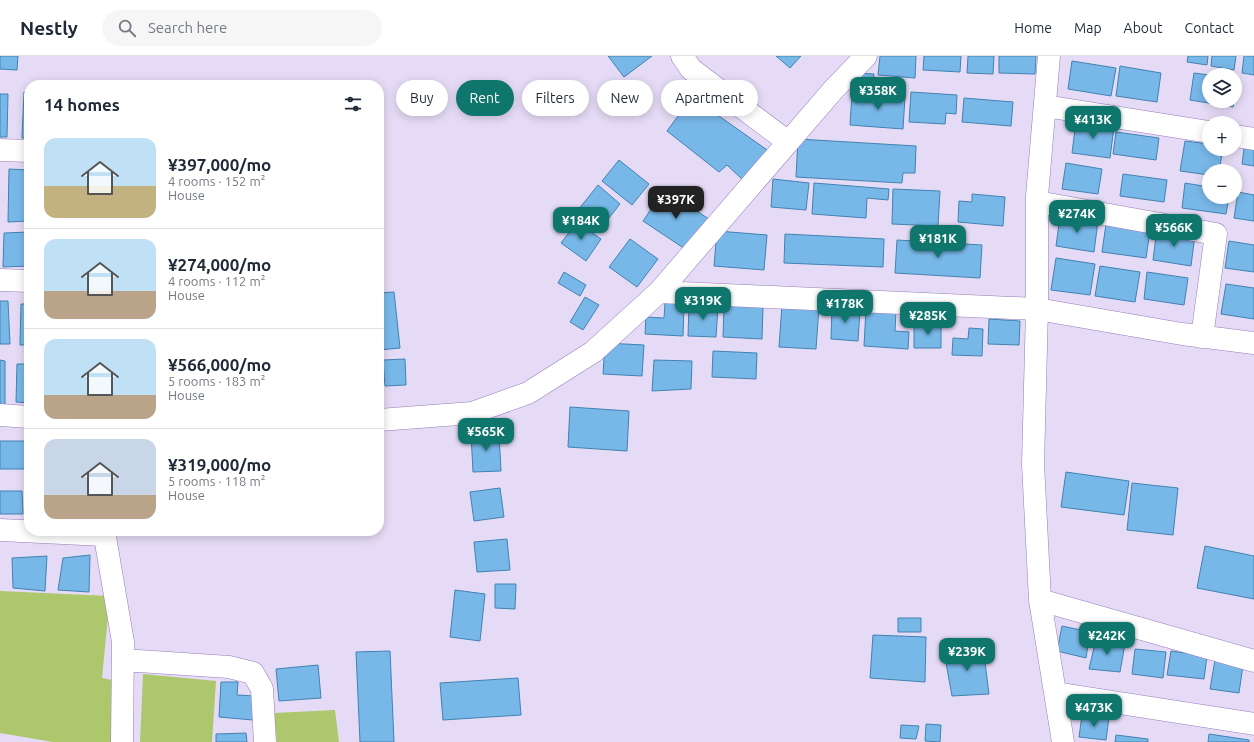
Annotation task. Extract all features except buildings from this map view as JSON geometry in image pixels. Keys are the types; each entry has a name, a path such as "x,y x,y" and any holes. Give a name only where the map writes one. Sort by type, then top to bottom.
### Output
{"street":[{"path":"682,56 691,69 788,142"},
{"path":"384,420 472,413 528,393 593,352 659,292 834,89 866,56"},
{"path":"1049,56 1037,202 1037,309 1033,464 1040,600 1063,742"},
{"path":"1045,106 1202,131"},
{"path":"1242,137 1254,139"},
{"path":"0,150 24,151"},
{"path":"1037,202 1216,234 1202,336"},
{"path":"0,280 24,281"},
{"path":"659,292 1037,309 1254,343"},
{"path":"0,415 24,417"},
{"path":"0,530 24,531"},
{"path":"105,536 123,642 122,742"},
{"path":"1040,600 1254,661"},
{"path":"123,660 229,667 253,673 262,689 265,742"},
{"path":"1055,693 1254,724"}],"green space":[{"path":"0,591 110,596 102,678 117,681 116,742 53,742 0,733"},
{"path":"143,674 216,681 212,742 140,742"},
{"path":"335,710 339,742 277,742 274,713"}]}
